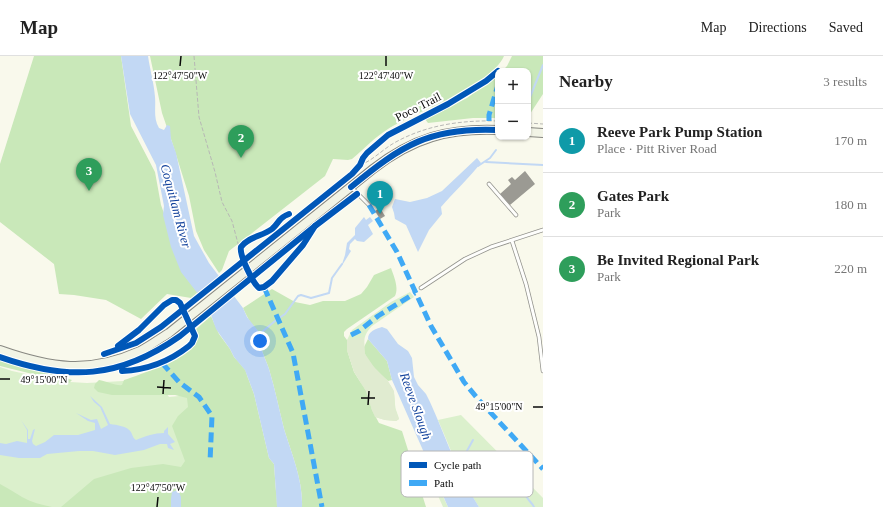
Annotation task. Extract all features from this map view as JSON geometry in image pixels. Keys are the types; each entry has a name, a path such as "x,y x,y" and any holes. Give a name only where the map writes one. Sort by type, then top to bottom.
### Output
{"main road":[{"path":"0,350 23,358 54,365 91,365 116,360 141,350 169,333 384,160 398,151 421,140 443,134 459,131 495,130"},
{"path":"531,132 543,133"}],"lane":[{"path":"489,184 516,215"},
{"path":"351,187 369,205"},
{"path":"421,288 465,259 491,247 543,230"},
{"path":"512,240 526,284 539,337 543,371"}],"path":[{"path":"194,56 199,117 222,202 232,221 240,251 244,259"},
{"path":"531,123 543,124"},
{"path":"356,170 367,153"},
{"path":"240,251 241,246 245,242"}],"green space":[{"path":"34,56 121,56 131,126 155,172 161,205 170,230 198,292 191,298 167,294 141,319 106,300 59,294 54,264 0,222 0,164"},
{"path":"150,56 504,56 496,67 484,78 469,88 383,132 352,159 333,159 325,176 229,251 222,270 219,273 204,250 196,231 189,196 162,113"},
{"path":"512,56 543,56 543,94 531,112 531,68 505,68"},
{"path":"495,77 495,118 473,118 428,123 425,119 467,98"},
{"path":"391,268 395,278 395,296 344,332 344,336 347,340 347,350 354,372 366,391 372,410 379,423 402,431 408,451 401,451 401,497 423,497 426,507 302,507 299,477 260,341 260,337 263,334 254,327 243,308 272,289 295,302 310,305 323,301 345,301 361,294 374,275"},
{"path":"410,292 414,297 372,326 364,340 367,358 392,388 394,393 395,407 399,419 396,421 385,420 375,417 347,350 347,340 352,330 391,302"},
{"path":"211,316 219,334 234,357 245,370 254,394 269,458 274,464 277,507 61,507 94,479 131,468 163,464 181,467 185,461 172,426 178,416 188,407 187,398 175,395 112,395 98,392 94,388 95,384 99,380 122,385 124,380 163,365 184,354 195,342 195,330"},
{"path":"239,322 257,446 283,507 0,507 0,367 40,377 70,382 87,383 141,380 167,394 169,397 189,395 235,367"},
{"path":"364,337 365,354 374,367 388,381 394,391 395,409 399,419 396,421 375,417 366,391 354,372 347,350 347,340"},
{"path":"368,339 387,361 392,380 388,381 373,366 366,356 364,347"},
{"path":"0,359 72,380 69,383 0,366"},
{"path":"461,415 497,451 452,451 438,420"},
{"path":"0,484 22,497 52,507 0,507"},
{"path":"533,488 543,498 543,507 479,507 473,497 533,497"},
{"path":"439,497 443,497 448,507 443,507"}],"water":[{"name":"Coquitlam River","path":"121,56 148,56 154,92 157,124 159,128 164,130 167,125 170,126 171,139 176,153 194,236 209,263 243,308 247,317 259,332 263,331 260,341 299,477 302,507 277,507 274,464 269,458 254,394 245,370 234,357 216,329 211,315 202,299 181,272 171,247 163,215 164,206 156,165 130,114"},
{"path":"477,158 481,163 441,207 442,214 429,230 418,252 406,225 395,219 392,207 395,199 410,202 427,198 442,191"},
{"path":"364,217 366,220 370,217 373,221 368,225 373,234 364,242 357,241 355,239 350,244 349,249 351,251 341,267 347,243 355,235 355,228"},
{"name":"Reeve Slough","path":"382,327 387,329 398,344 408,351 412,358 414,377 430,402 450,451 423,451 392,380 387,361 368,339 369,334"},
{"path":"90,396 102,407 110,424 127,428 136,440 150,435 164,433 168,427 168,434 175,442 170,444 174,450 168,448 167,444 160,444 144,450 115,455 93,451 79,451 47,454 40,458 19,458 0,455 0,443 6,444 17,441 27,443 27,430 21,420 28,430 28,439 30,439 33,430 35,429 32,441 36,446 45,442 54,435 78,435 95,430 95,423 88,421 76,413 91,420 97,419 101,429 108,425 100,407"},
{"path":"178,490 181,497 181,507 171,507 172,492"},
{"path":"444,497 473,497 479,507 448,507"}],"pier":[{"path":"221,277 234,294 209,316 197,296"}],"building":[{"path":"525,171 535,184 510,205 500,194 511,184 508,180 512,177 515,180"},
{"path":"380,208 385,216 380,219 375,211"}],"waterway":[{"path":"531,95 543,65"},
{"path":"478,166 490,158 496,150"},
{"path":"486,162 543,165"},
{"path":"262,332 285,314 298,296 301,295 311,298 329,293 332,278 342,264"},
{"path":"467,451 473,440"},
{"path":"527,497 534,507"}],"marked path":[{"path":"489,121 489,115 495,95"},
{"path":"369,205 397,252 431,326 464,382 526,451"},
{"path":"264,287 293,353 322,507"},
{"path":"351,335 415,293"},
{"path":"162,363 179,382 199,397 212,416 210,462"},
{"path":"533,458 543,469"}],"cycle path":[{"name":"Poco Trail","path":"104,354 136,343 161,327 352,174 360,165 367,153 388,135 448,104 486,81 495,74"},
{"path":"351,187 386,160 418,142 435,136 454,132 495,130"},
{"path":"289,214 281,219 275,227 248,241 241,247 242,256 247,269 253,281 259,288 264,287 272,281 303,245 315,226 357,194"},
{"path":"0,357 25,365 49,370 71,372 93,372 114,368 136,361 158,350 180,336 315,226"},
{"path":"118,346 139,330 164,305 172,300 176,300 180,303 195,336 189,346 166,360 149,367 122,371"}],"place":[{"name":"Gates Park","path":"241,158"},
{"name":"Be Invited Regional Park","path":"89,191"},
{"name":"Reeve Park Pump Station","path":"380,214"}]}
